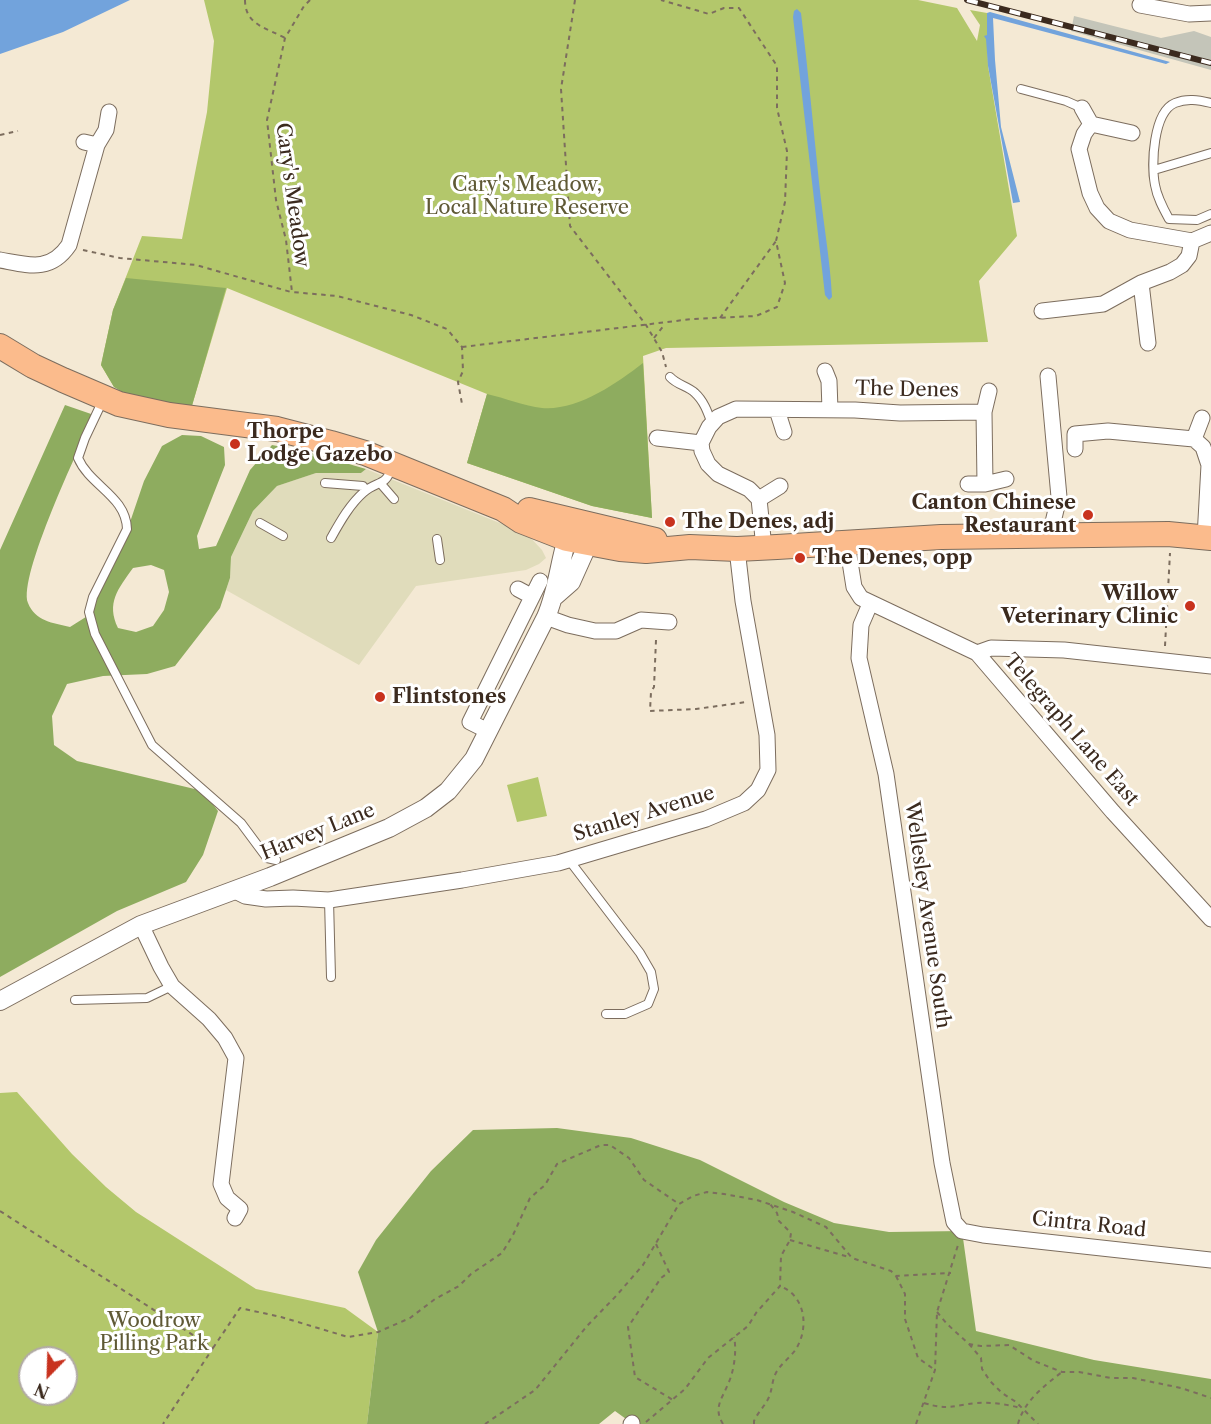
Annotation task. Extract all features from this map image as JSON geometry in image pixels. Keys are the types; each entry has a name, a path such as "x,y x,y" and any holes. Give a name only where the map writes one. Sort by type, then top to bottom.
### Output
{"main road":[{"path":"0,346 33,366 104,398 160,413 277,429 365,453 386,474 503,509 521,508 580,532 690,547 736,549 931,537 1168,534 1208,538"}],"street":[{"path":"1140,5 1189,14 1211,13"},
{"path":"1082,108 1091,124 1132,133"},
{"path":"0,260 34,266 45,265 56,259 69,245 90,143 106,130 109,112"},
{"path":"1091,124 1084,134 1079,149 1090,193 1097,208 1109,221 1130,230 1192,241 1211,233"},
{"path":"1042,311 1103,304 1141,283 1182,265 1189,256 1192,241"},
{"path":"1141,283 1148,343"},
{"name":"The Denes","path":"825,371 829,381 830,410"},
{"path":"1048,376 1059,497 1050,535"},
{"name":"The Denes","path":"985,484 984,412 989,391"},
{"name":"The Denes","path":"701,443 718,417 736,409 900,413 984,412"},
{"path":"777,410 784,432"},
{"path":"1194,439 1202,418"},
{"path":"1075,449 1075,434 1108,431 1194,439 1203,447 1209,465 1208,538"},
{"path":"657,438 701,443 702,452 708,464 718,474 749,489 759,499 764,548"},
{"path":"969,484 985,484 1006,479"},
{"path":"759,499 780,486"},
{"name":"Harvey Lane","path":"0,1000 141,925 233,890 273,868 389,828 426,808 448,791 474,759 555,597 571,582 580,532"},
{"name":"Telegraph Lane East","path":"847,543 854,587 861,598 977,653 1113,812 1208,911"},
{"name":"Stanley Avenue","path":"233,890 245,896 266,899 329,900 462,880 569,860 706,819 744,803 758,790 768,770 767,735 736,549"},
{"path":"488,731 470,722 525,593 540,581"},
{"name":"Wellesley Avenue South","path":"870,604 861,625 859,658 886,774 942,1163 954,1222 962,1231"},
{"path":"546,617 595,631 616,631 641,620 669,622"},
{"path":"977,653 991,648 1064,650 1211,666"},
{"path":"273,868 279,889 292,898"},
{"path":"141,925 172,986 220,1031 236,1058 221,1184 227,1198 240,1208"},
{"name":"Cintra Road","path":"962,1231 1211,1260"}],"lane":[{"path":"1021,89 1066,101 1082,108"},
{"path":"1211,103 1192,99 1174,103 1165,110 1154,145 1154,170 1158,193 1168,219 1197,220 1211,214"},
{"path":"1154,170 1211,153"},
{"path":"670,377 695,392 702,401 712,424"},
{"path":"104,398 78,458 83,469 118,501 127,517 127,529 93,597 89,612 95,634 152,745 241,823 273,868"},
{"path":"331,538 346,513 365,490 386,474 394,499"},
{"path":"325,483 363,486 365,490"},
{"path":"260,523 283,536"},
{"path":"437,539 440,560"},
{"path":"569,860 640,953 651,972 654,989 648,1004 626,1014 606,1014"},
{"path":"329,900 331,977"},
{"path":"75,1000 147,998 172,986"}],"path":[{"path":"245,0 245,6 255,25 285,39"},
{"name":"Cary's Meadow","path":"310,0 304,6 285,39 267,120 276,200 286,240 292,292 337,296 411,315 447,329 462,347"},
{"path":"575,0 561,89 570,226 646,325 662,352 670,377"},
{"path":"662,0 710,14 724,8 739,8 777,66 777,108 787,151 785,202 776,241 720,318"},
{"path":"0,135 18,131"},
{"path":"462,404 458,382 463,371 462,347 666,322 756,316 777,307 785,283 776,241"},
{"path":"69,245 88,252 120,258 196,265 292,292"},
{"path":"654,338 666,322"},
{"path":"1164,661 1171,544"},
{"path":"656,640 654,687 651,692 650,711 696,709 761,699"},
{"path":"163,1424 240,1308 281,1317 348,1337 378,1332 410,1318 435,1299 459,1286 471,1274 502,1253 530,1198 545,1185 557,1164 584,1151 601,1145 610,1145 629,1158 644,1180 679,1204"},
{"path":"486,1424 535,1390 587,1326 636,1274 679,1204 707,1192 770,1204 826,1227 852,1258"},
{"path":"636,1424 673,1400 685,1389 708,1358 748,1326 780,1286 781,1256 790,1240 791,1233 779,1221 777,1213 770,1204"},
{"path":"0,1211 213,1348"},
{"path":"916,1424 935,1370 937,1312 951,1273 962,1231"},
{"path":"790,1240 891,1271 896,1276 904,1294 906,1319 918,1358 935,1370"},
{"path":"656,1244 669,1272 660,1278 628,1327 634,1377 673,1400"},
{"path":"896,1276 951,1273"},
{"path":"754,1424 770,1395 775,1372 796,1349 803,1328 804,1317 795,1295 780,1286"},
{"path":"937,1312 981,1359 982,1368 990,1381 1038,1424"},
{"path":"723,1424 718,1417 719,1401 730,1378 736,1345 734,1337"},
{"path":"969,1344 1009,1345 1034,1361 1062,1372 1079,1372 1111,1378 1133,1378 1181,1388 1211,1398"},
{"path":"1018,1424 1023,1409 1044,1386 1062,1372"},
{"path":"924,1403 948,1408 977,1403 1010,1405 1023,1409"}],"shaded area":[{"path":"1074,16 1161,38 1194,31 1211,37 1211,70 1071,31"},
{"path":"366,469 527,534 542,550 546,558 526,570 416,586 359,665 226,590 230,578 231,557 253,511 277,486 316,473 361,473"}],"green space":[{"name":"Cary's Meadow, Local Nature Reserve","path":"204,0 918,0 957,8 977,41 980,25 970,10 987,13 988,66 1017,236 979,281 988,342 666,348 643,356 652,518 592,506 467,463 487,394 227,288 191,409 114,387 101,365 113,310 142,236 182,239 207,112 214,41"},
{"path":"126,278 226,288 191,409 132,398 114,387 101,365 113,310"},
{"path":"643,363 652,518 592,506 467,463 487,394 528,406 555,408 582,401 621,379"},
{"path":"65,405 94,415 52,511 27,588 28,603 35,614 45,620 70,627 89,615 128,528 144,481 162,446 182,435 201,436 224,447 225,465 197,536 199,549 216,546 250,470 272,445 308,452 366,469 361,473 316,473 277,486 253,511 231,557 230,578 220,608 175,666 147,674 103,676 67,684 52,716 54,745 77,761 203,791 218,811 203,855 186,882 117,911 0,977 0,550","holes":["151,565 164,570 169,592 164,610 153,626 136,632 118,628 113,611 115,596 133,568"]},
{"path":"538,777 547,816 517,822 507,785"},
{"name":"Woodrow Pilling Park","path":"17,1092 72,1154 136,1212 256,1289 345,1308 378,1332 367,1424 0,1424 0,1093"},
{"path":"557,1128 631,1138 700,1160 784,1202 834,1223 889,1232 962,1231 976,1331 1094,1360 1211,1379 1211,1424 633,1424 615,1411 599,1424 367,1424 378,1332 358,1272 376,1240 431,1171 473,1130"}],"water":[{"path":"0,0 130,0 63,32 0,54"},
{"path":"797,9 801,13 830,268 832,297 829,300 825,295 793,17"},
{"path":"987,13 1170,62 1166,64 993,18 1001,127 1020,202 1013,203 984,36 987,35"}],"railway":[{"path":"967,0 1211,63"}],"place":[{"name":"Thorpe Lodge Gazebo","path":"235,444"},
{"name":"Canton Chinese Restaurant","path":"1088,515"},
{"name":"The Denes, adj","path":"670,522"},
{"name":"The Denes, opp","path":"800,558"},
{"name":"Willow Veterinary Clinic","path":"1190,606"},
{"name":"Flintstones","path":"380,697"}]}
